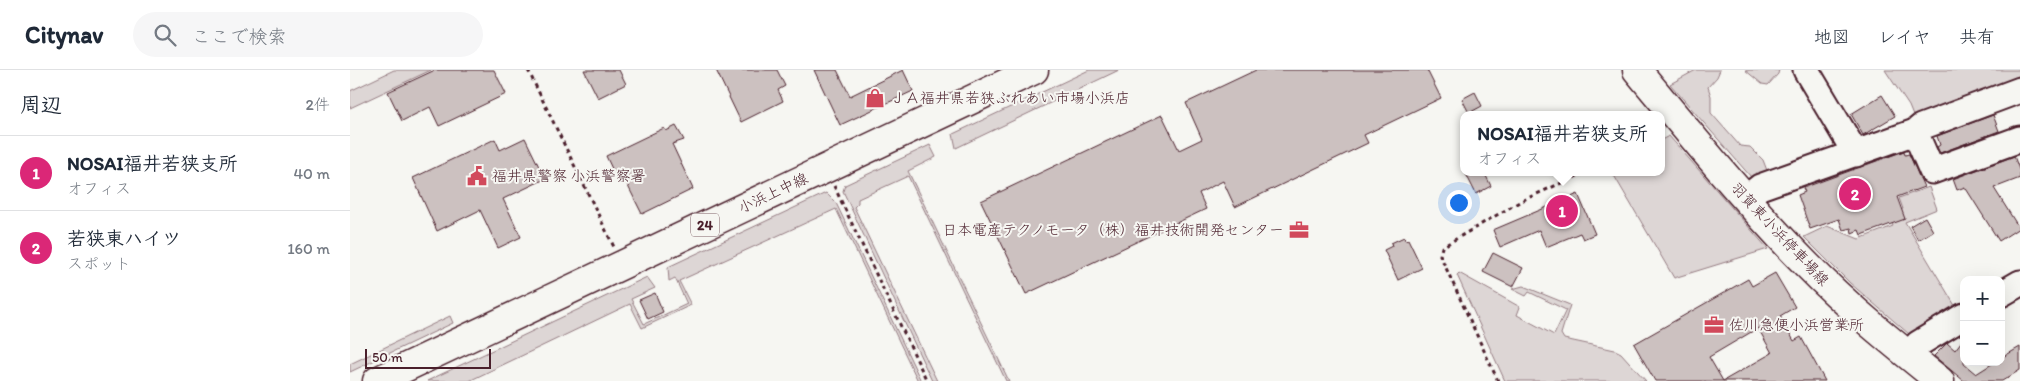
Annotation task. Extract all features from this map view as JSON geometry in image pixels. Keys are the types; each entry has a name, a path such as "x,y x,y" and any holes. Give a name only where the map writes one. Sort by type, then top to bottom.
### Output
{"main road":[{"name":"小浜上中線","path":"377,381 1034,70"},
{"name":"羽賀東小浜停車場線","path":"1637,70 1789,246 1832,290 1940,381"}],"street":[{"path":"1806,70 1856,154"},
{"path":"1746,198 1760,187 1915,132 1921,127 2020,90"},
{"path":"1915,132 1932,171 2020,139"},
{"path":"2005,292 2020,283"},
{"path":"1908,355 1918,344 1960,318"}],"path":[{"path":"528,70 622,264"},
{"path":"826,168 927,381"},
{"path":"1498,381 1440,255 1442,247 1521,201 1577,176"}],"shaded area":[{"path":"394,70 431,70 350,108 350,91"},
{"path":"1089,70 1119,70 956,148 953,134"},
{"path":"1696,70 1720,70 1717,77 1708,87 1711,96 1711,113 1740,146 1750,147 1763,160 1768,173 1751,177 1670,84"},
{"path":"1745,70 1779,70 1778,74 1768,85 1762,84"},
{"path":"1885,70 2020,70 2020,81 1915,121 1909,106"},
{"path":"1669,136 1768,249 1674,278 1614,176 1665,176 1665,138"},
{"path":"930,145 936,157 908,171 1009,381 1006,381 908,176 858,199 858,203 854,207 937,381 932,381 843,191 845,185"},
{"path":"1929,187 1937,209 1905,222 1957,309 1914,334 1909,334 1850,283 1804,237 1827,226 1859,239 1893,226 1891,221 1896,211 1903,209 1899,198"},
{"path":"826,193 836,203 921,381 918,381 836,209 679,281 691,305 642,328 630,304 469,381 427,381 647,277 655,288 631,299 644,324 687,304 675,278 669,281 668,267"},
{"path":"1459,273 1520,307 1517,315 1554,335 1566,310 1529,292 1526,296 1512,289 1523,286 1570,305 1561,334 1564,339 1621,353 1646,381 1505,381 1457,275"},
{"path":"450,316 453,323 350,372 350,364"}],"building":[{"path":"435,70 494,70 506,94 439,126 430,107 402,121 388,92"},
{"path":"584,70 619,70 626,84 598,98"},
{"path":"716,70 777,70 785,86 778,90 783,101 741,122"},
{"name":"ＪＡ福井県若狭ふれあい市場小浜店","path":"814,70 837,70 850,96 903,70 913,91 840,125"},
{"path":"1256,70 1427,70 1441,98 1364,135 1368,143 1235,207 1223,181 1199,193 1206,209 1026,294 981,201 1162,115 1179,150 1202,139 1186,103"},
{"path":"1475,92 1482,106 1473,111 1468,111 1462,99"},
{"path":"1882,95 1895,116 1863,135 1851,114"},
{"path":"1993,115 1999,131 1940,153 1937,147 1940,145 1937,136"},
{"path":"676,126 684,140 672,144 693,189 642,214 620,170 614,173 606,156 664,128 666,131"},
{"path":"525,138 545,179 503,199 521,237 498,248 480,210 437,231 413,178 495,139 500,150"},
{"path":"1904,151 1905,155 1909,154 1924,187 1897,197 1905,219 1861,235 1859,230 1852,233 1851,228 1843,230 1839,219 1810,229 1798,195 1805,192 1803,188"},
{"path":"2014,156 2020,172 2020,178 1994,188 2019,228 1999,241 1965,187 1957,190 1953,179"},
{"path":"1467,176 1486,176 1491,186 1476,194"},
{"path":"1578,194 1595,234 1583,239 1580,233 1546,247 1539,230 1500,247 1493,230"},
{"path":"1925,217 1933,231 1918,240 1910,226"},
{"path":"1404,237 1405,240 1408,239 1422,268 1398,280 1384,250 1392,246 1391,243"},
{"path":"1493,253 1523,268 1513,287 1483,272"},
{"name":"佐川急便小浜営業所","path":"1775,273 1795,307 1780,316 1794,341 1801,337 1825,381 1655,381 1634,344 1748,279 1752,286","holes":["1758,328 1772,353 1723,381 1709,357"]},
{"path":"655,293 663,312 648,319 639,300"},
{"path":"1947,343 1955,350 1960,343 1960,366 1966,366 1976,374 1989,366 2005,366 2005,356 2020,347 2020,370 2002,381 1964,381 1934,356"}],"place":[{"name":"ＪＡ福井県若狭ふれあい市場小浜店","path":"875,98"},
{"name":"福井県警察 小浜警察署","path":"477,176"},
{"name":"若狭東ハイツ","path":"1855,194"},
{"name":"NOSAI福井若狭支所","path":"1562,211"},
{"name":"日本電産テクノモータ（株）福井技術開発センター","path":"1299,230"},
{"name":"佐川急便小浜営業所","path":"1714,325"}]}
